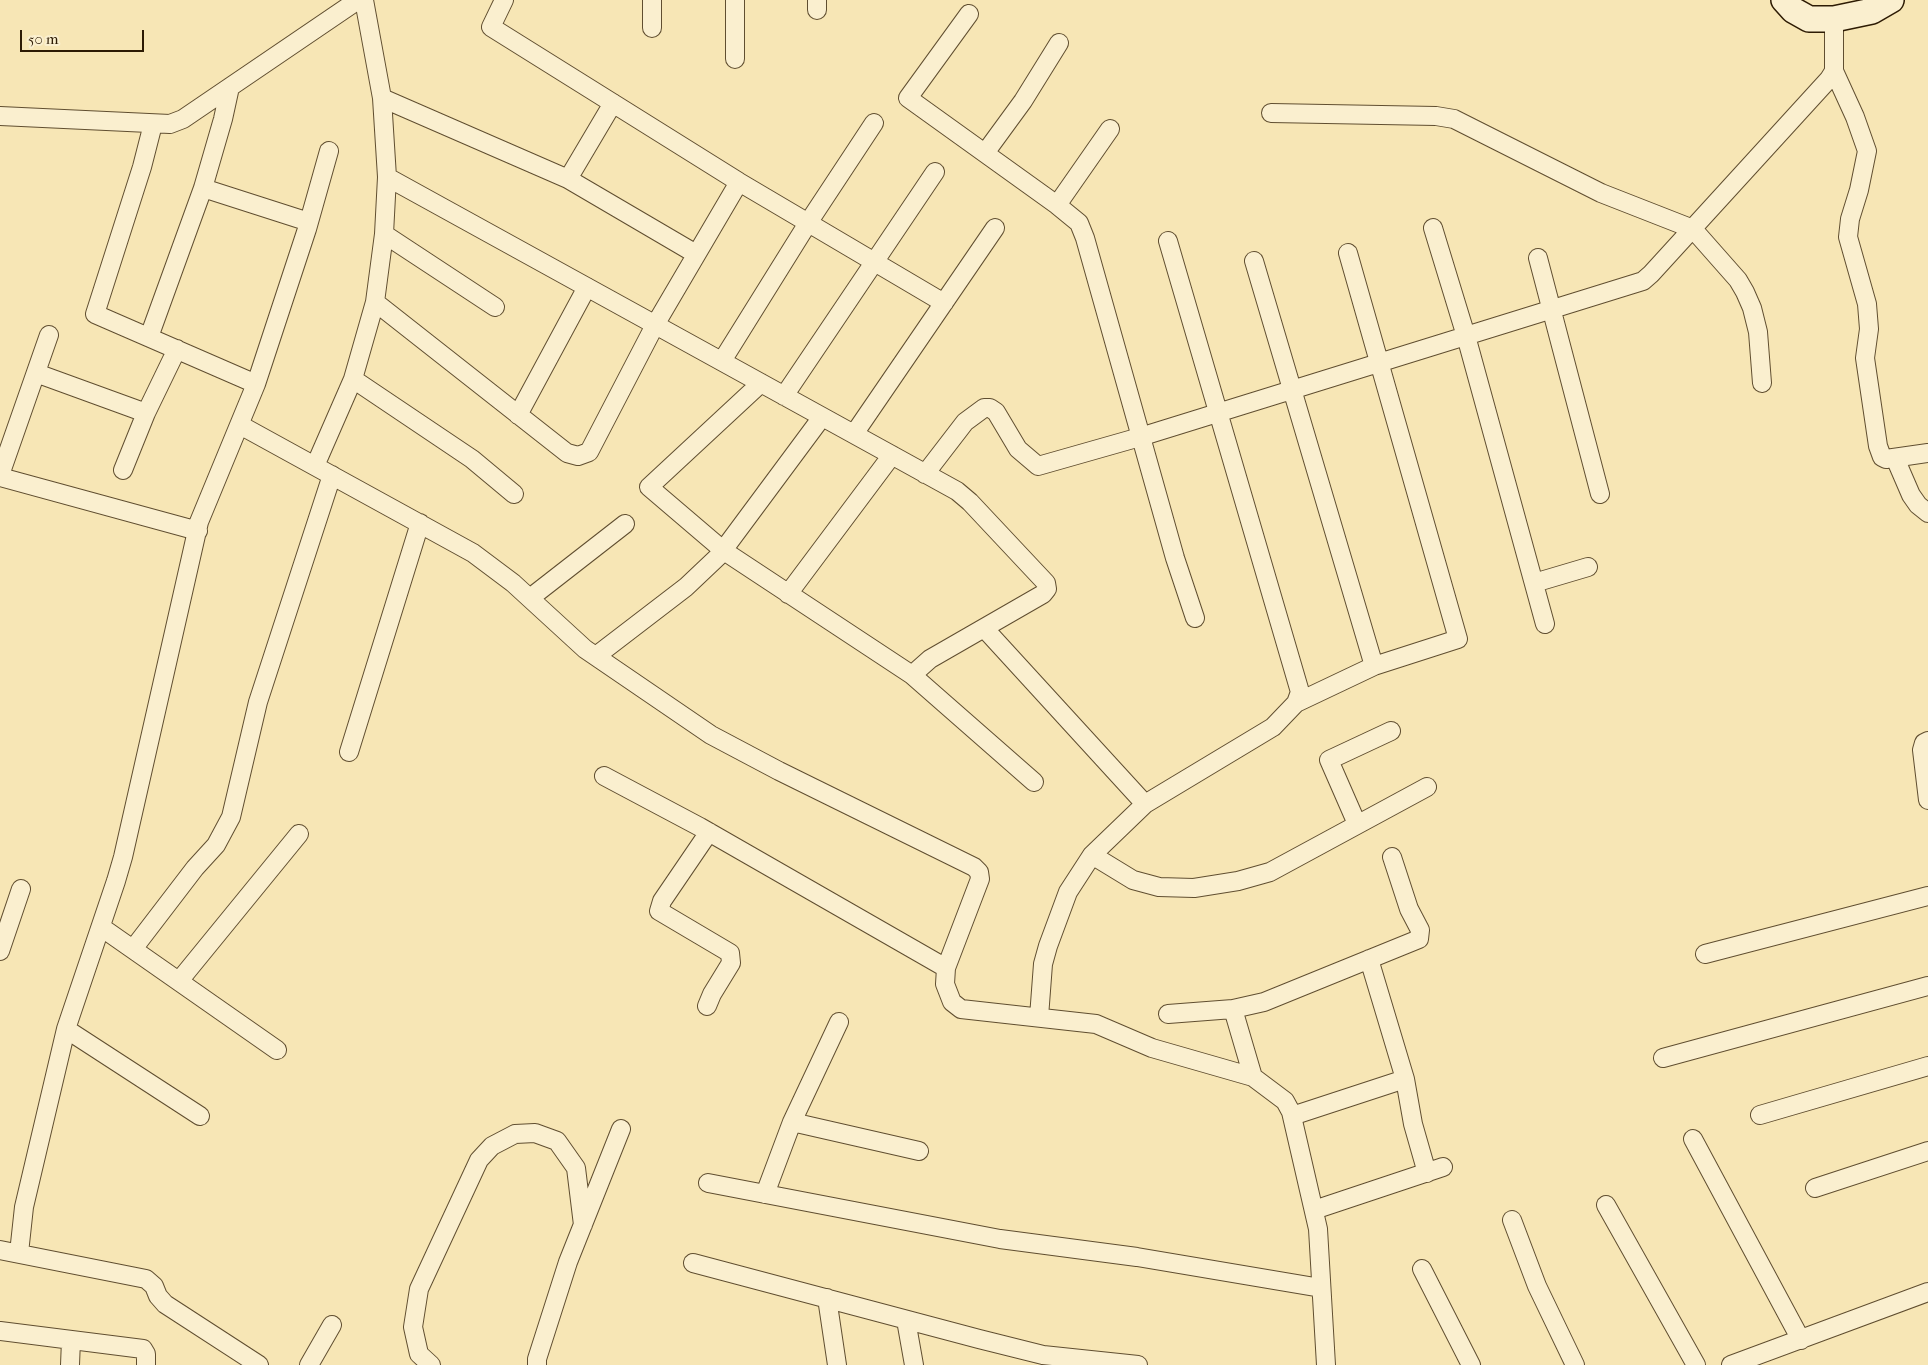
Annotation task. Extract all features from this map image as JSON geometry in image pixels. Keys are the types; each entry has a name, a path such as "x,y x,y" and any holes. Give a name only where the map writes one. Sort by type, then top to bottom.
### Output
{"street":[{"path":"0,116 170,124 183,119 358,0"},
{"path":"315,466 353,379 375,302 384,234 388,177 382,98 364,0"},
{"path":"504,0 491,27 739,182 944,303"},
{"path":"652,0 652,28"},
{"path":"735,59 736,0"},
{"path":"1784,0 1793,10 1809,19 1834,19 1872,11 1891,0"},
{"path":"970,14 908,98 1057,205 1079,223 1085,238 1175,558 1195,618"},
{"path":"1834,19 1834,72 1855,116 1867,151 1859,190 1850,219 1848,237 1867,304 1869,329 1865,358 1878,446 1882,456 1886,459 1928,453"},
{"path":"985,154 1023,101 1059,43"},
{"path":"925,474 965,422 984,408 990,408 996,412 1018,449 1038,466 1140,437 1552,310 1643,280 1651,274 1693,229 1834,72"},
{"path":"149,337 203,188 224,119 230,87"},
{"path":"382,98 568,179 696,254"},
{"path":"568,179 613,103"},
{"path":"1271,113 1436,116 1454,119 1601,193 1693,229 1738,280 1745,292 1757,326 1762,383"},
{"path":"722,361 808,223 874,123"},
{"path":"153,124 142,167 95,314 256,384"},
{"path":"1057,205 1110,129"},
{"path":"19,1253 24,1207 66,1028 123,857 199,522 256,384 310,222 329,151"},
{"path":"784,396 935,172"},
{"path":"388,177 957,491 970,502 1046,582 1047,589 1043,594 930,659 912,676"},
{"path":"375,302 567,453 578,456 589,452 655,325 739,182"},
{"path":"203,188 310,222"},
{"path":"854,434 995,228"},
{"path":"1433,228 1466,336 1545,624"},
{"path":"384,234 495,307"},
{"path":"1168,241 1300,692 1296,703"},
{"path":"1038,1017 1043,964 1068,892 1092,855 1145,804 1273,727 1296,703 1374,666 1458,639 1348,253"},
{"path":"1538,258 1600,494"},
{"path":"1254,261 1374,666"},
{"path":"518,415 587,287"},
{"path":"49,335 0,476 198,531"},
{"path":"124,470 146,413 177,349"},
{"path":"36,374 146,413"},
{"path":"353,379 472,459 514,494"},
{"path":"761,383 649,487 724,551 912,676 1034,782"},
{"path":"596,656 686,587 724,551 822,417"},
{"path":"240,425 473,553 513,583 585,649 711,735 779,771 974,866 979,872 980,879 946,968 945,984 952,1002 961,1009 1096,1024 1152,1048 1253,1077 1285,1101 1292,1116 1318,1229 1326,1365"},
{"path":"788,594 892,455"},
{"path":"1895,458 1911,495 1918,505 1928,513"},
{"path":"133,949 195,868 216,845 230,817 258,702 332,476"},
{"path":"349,752 420,523"},
{"path":"530,598 625,524"},
{"path":"1534,583 1588,567"},
{"path":"984,628 1145,804"},
{"path":"1358,824 1329,760 1391,731"},
{"path":"1928,741 1924,743 1922,750 1928,800"},
{"path":"604,776 709,832 946,968"},
{"path":"1092,855 1133,880 1159,887 1194,888 1238,881 1270,872 1427,786"},
{"path":"707,1006 731,963 730,954 660,912 662,901 709,832"},
{"path":"179,981 300,834"},
{"path":"1168,1014 1233,1009 1264,1002 1420,939 1420,930 1409,909 1392,857"},
{"path":"0,950 21,889"},
{"path":"1706,954 1928,896"},
{"path":"101,926 277,1050"},
{"path":"1314,1210 1435,1170 1413,1124 1405,1079 1369,959"},
{"path":"1663,1058 1928,986"},
{"path":"1233,1009 1253,1077"},
{"path":"765,1194 792,1122 839,1022"},
{"path":"66,1028 200,1116"},
{"path":"1760,1115 1928,1066"},
{"path":"1292,1116 1405,1079"},
{"path":"792,1122 919,1152"},
{"path":"537,1365 537,1359 568,1262 621,1129"},
{"path":"430,1365 419,1354 414,1326 419,1290 479,1160 492,1146 515,1134 534,1133 557,1141 576,1168 583,1225"},
{"path":"1693,1139 1801,1340"},
{"path":"1815,1188 1928,1151"},
{"path":"708,1183 1000,1238 1321,1288"},
{"path":"1606,1205 1696,1365"},
{"path":"1512,1220 1537,1286 1575,1365"},
{"path":"0,1250 146,1279 154,1286 158,1296 165,1304 259,1365"},
{"path":"693,1262 906,1320 1044,1355 1138,1365"},
{"path":"1422,1269 1472,1365"},
{"path":"1731,1365 1928,1292"},
{"path":"827,1298 837,1365"},
{"path":"906,1320 914,1365"},
{"path":"309,1365 332,1326"},
{"path":"0,1331 143,1349 146,1354 146,1365"},
{"path":"70,1365 71,1340"}]}
